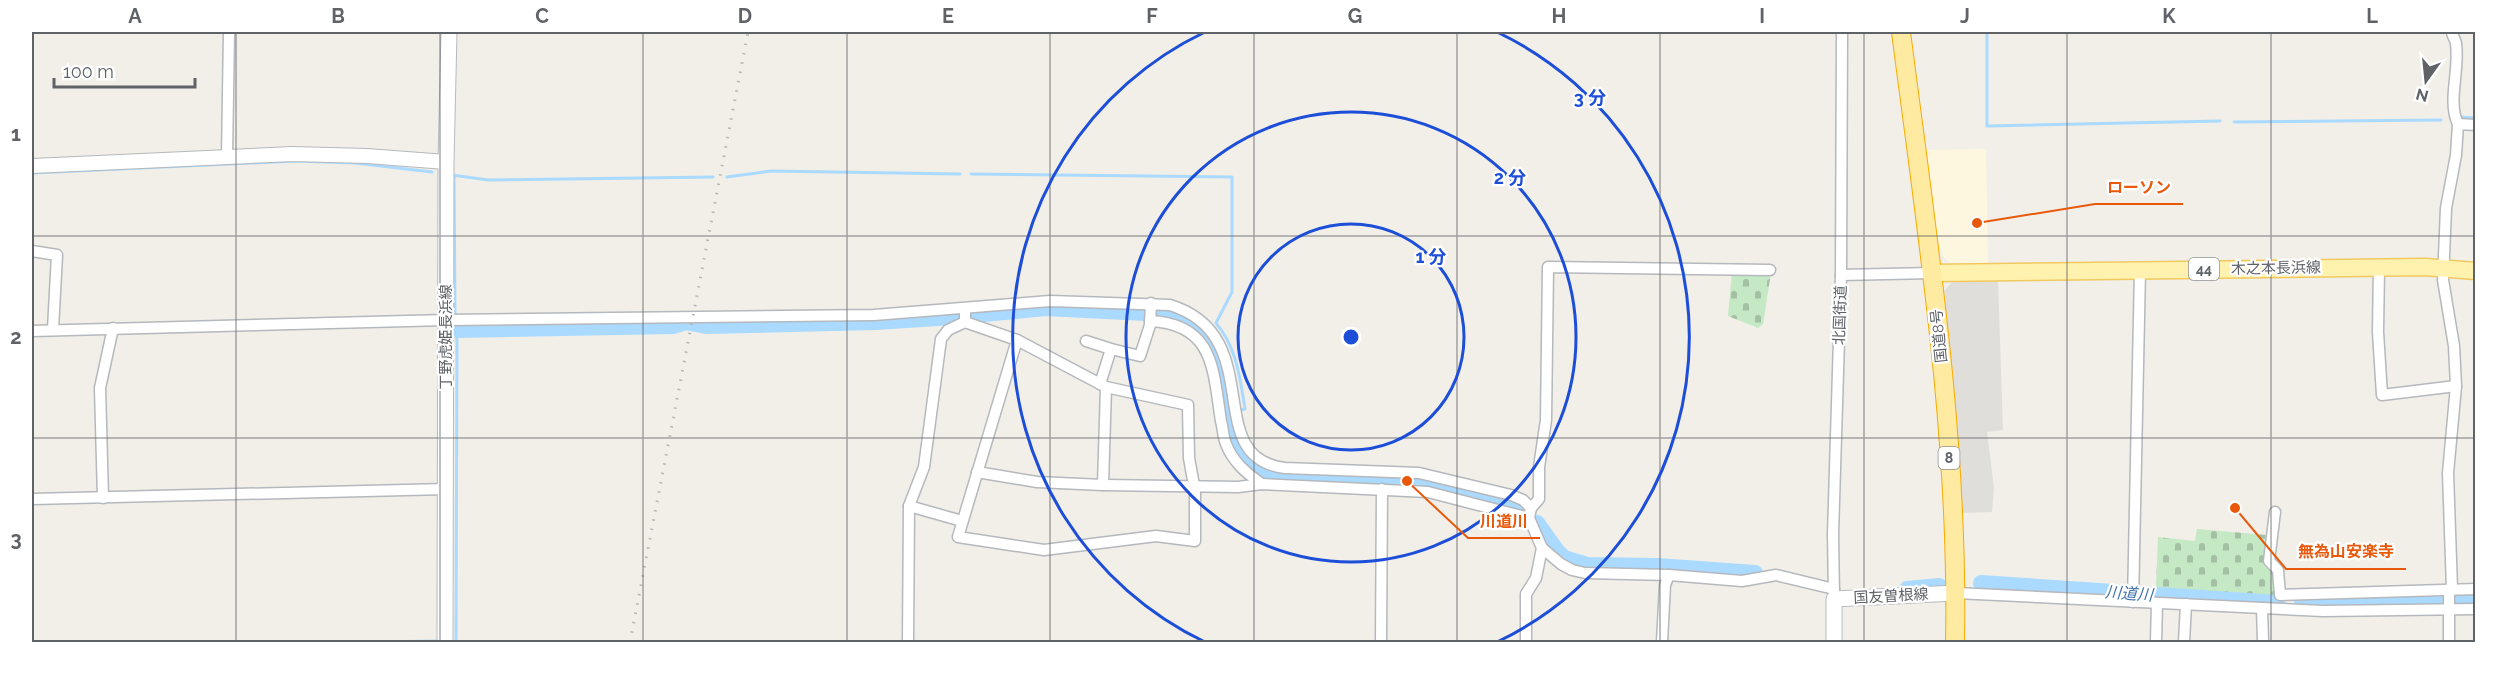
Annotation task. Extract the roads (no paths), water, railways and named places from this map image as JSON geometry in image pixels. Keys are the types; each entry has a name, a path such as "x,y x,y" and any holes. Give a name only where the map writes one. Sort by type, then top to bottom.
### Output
{"highway":[{"name":"国道8号","path":"1901,32 1932,273 1948,434 1956,593 1955,642"}],"main road":[{"name":"丁野虎姫長浜線","path":"446,642 446,162 449,32"},
{"name":"木之本長浜線","path":"1932,273 2379,267 2475,271"},
{"name":"国友曽根線","path":"1834,642 1834,594 1956,593"}],"street":[{"path":"227,158 229,32"},
{"name":"北国街道","path":"1834,594 1833,534 1841,275 1842,32"},
{"path":"2449,642 2448,473 2456,386 2454,346 2443,280 2446,208 2456,155 2458,124 2453,115 2457,74 2456,41 2452,32"},
{"path":"2458,124 2475,125"},
{"path":"32,166 292,154 367,156 446,162"},
{"path":"32,251 57,255 53,329"},
{"path":"1530,513 1539,499 1539,467 1546,420 1548,267 1770,270"},
{"path":"2379,267 2378,332 2382,395 2456,386"},
{"path":"2133,596 2140,270"},
{"path":"1841,275 1932,273"},
{"path":"32,331 446,320 874,315 1050,301 1150,313 1181,309 1198,319 1213,334 1226,357 1239,435 1255,457 1268,464 1285,468 1429,475 1523,500 1542,548 1536,578 1526,594 1526,642"},
{"path":"964,309 965,322"},
{"path":"1086,341 1140,356 1150,313"},
{"path":"1150,313 1180,327 1202,345 1213,366 1225,442 1241,468 1262,484"},
{"path":"908,642 909,506 924,467 941,339 948,330 965,322 1017,340 1103,385 1188,405 1189,458 1194,486 1196,541 1156,537 1044,550 958,537 1017,340"},
{"path":"104,498 100,388 113,328"},
{"path":"1103,485 1103,385 1111,348"},
{"path":"977,472 1037,482 1103,485 1238,487 1262,484 1428,492 1530,513"},
{"path":"32,500 446,489"},
{"path":"1381,642 1382,489"},
{"path":"909,506 962,521"},
{"path":"2275,512 2269,561 2278,570 2280,595 2475,590"},
{"path":"1542,548 1566,568 1585,573 1668,575 1742,581 1776,575 1834,594"},
{"path":"1662,642 1665,585 1668,575"},
{"path":"1956,593 2133,596 2157,603 2293,610 2475,609"},
{"path":"2293,610 2294,594"},
{"path":"2156,642 2157,603"},
{"path":"2184,642 2186,604"},
{"path":"2262,608 2264,642"}],"waterway":[{"path":"1987,32 1987,126 2220,121"},
{"path":"2459,117 2476,118"},
{"path":"2234,122 2441,120"},
{"path":"32,173 297,161 355,163 432,172"},
{"path":"727,177 771,171 960,174"},
{"path":"971,174 1232,177 1232,292 1216,323 1233,353 1245,409 1241,410"},
{"path":"452,175 488,180 713,177"},
{"path":"454,175 455,314"},
{"path":"974,315 1045,308 1166,314 1196,329 1213,349 1221,372 1229,422 1236,444 1250,463 1276,475 1428,483 1521,508"},
{"path":"455,330 673,326 686,322 706,326 876,322 953,317"},
{"path":"455,324 457,341 456,640"},
{"name":"川道川","path":"1537,523 1564,558 1587,565 1657,566 1755,573"},
{"name":"川道川","path":"1981,583 2277,603"},
{"name":"川道川","path":"1907,589 1939,586"},
{"name":"川道川","path":"2302,603 2476,597"},
{"path":"375,642 437,641"}],"railway":[{"path":"630,642 748,32"}],"place":[{"name":"ローソン","path":"1977,223"},
{"name":"川道川","path":"1407,481"},
{"name":"無為山安楽寺","path":"2235,508"}]}
